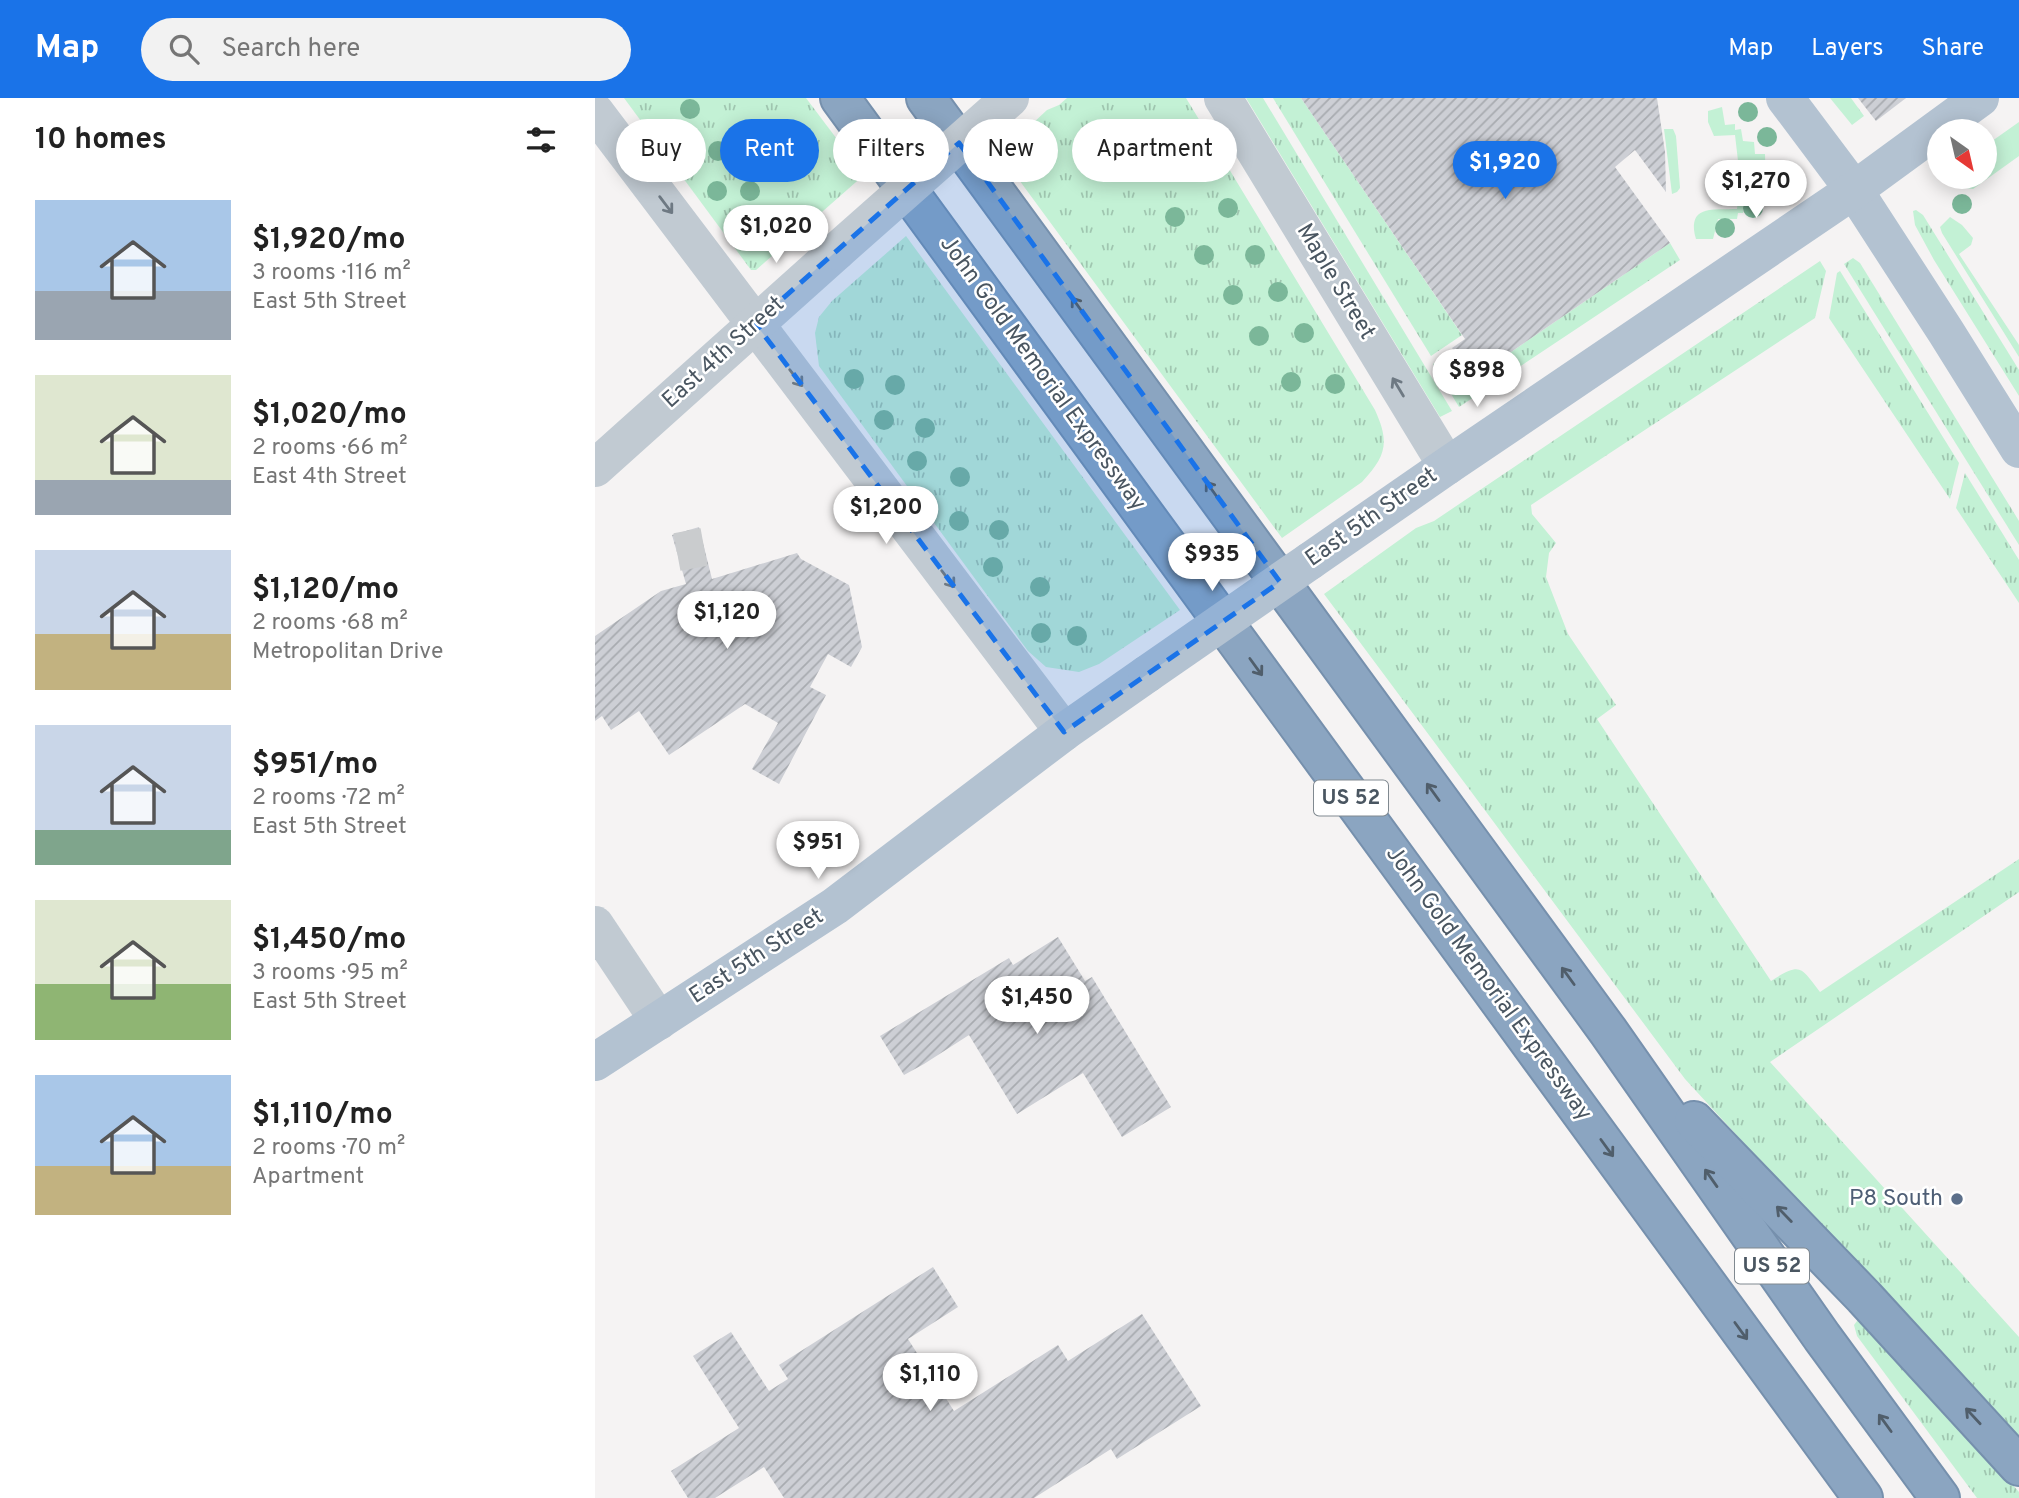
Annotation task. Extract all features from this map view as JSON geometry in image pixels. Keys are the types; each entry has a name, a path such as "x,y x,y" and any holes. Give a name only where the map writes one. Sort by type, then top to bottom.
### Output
{"highway":[{"name":"John Gold Memorial Expressway","path":"840,98 1863,1498"},
{"name":"US 52","path":"926,98 1608,1031 1822,1337 1940,1498"},
{"path":"1608,1031 1864,1297 2019,1466"}],"main road":[{"path":"1785,98 1854,190 2019,449"},
{"name":"East 5th Street","path":"595,1062 835,906 1064,732 1447,466 1854,190 1980,98"}],"street":[{"name":"East 4th Street","path":"595,468 1010,98"},
{"name":"Maple Street","path":"1223,98 1447,466"},
{"path":"595,112 1064,732"},
{"path":"595,925 659,1021"}],"highlighted area":[{"path":"959,143 1280,582 1064,732 755,323"}],"green space":[{"path":"624,98 806,98 833,134 833,182 856,182 756,270 751,270 686,182 706,182 706,119 640,119"},
{"path":"1067,98 1186,98 1199,119 1072,119 1072,182 1237,182 1375,410 1384,440 1381,456 1376,464 1362,482 1282,538 1021,182 1058,182 1058,119 1037,119 1047,110"},
{"path":"1246,98 1263,98 1452,411 1440,417"},
{"path":"1273,98 1301,98 1462,335 1431,356"},
{"path":"1830,98 1851,98 1864,116 1852,125"},
{"path":"1722,107 1725,125 1735,124 1735,130 1741,129 1743,141 1754,142 1755,154 1765,154 1766,189 1756,189 1755,201 1744,202 1743,213 1738,213 1737,219 1718,219 1713,239 1696,239 1694,228 1699,214 1711,210 1737,209 1740,178 1735,135 1714,136 1708,122 1708,111"},
{"path":"2019,122 2019,156 1997,172 1997,138"},
{"path":"1664,129 1673,129 1676,136 1680,188 1672,194"},
{"path":"1913,211 1923,215 2019,370 2019,396 1934,260 1915,225"},
{"path":"1950,217 1962,225 1973,238 1971,245 1959,254 2019,345 2019,357 1942,233 1940,227"},
{"path":"906,236 1180,610 1099,664 1079,672 1046,667 1028,651 819,366 815,333 819,317 832,301"},
{"path":"1670,243 1680,260 1459,407 1433,364 1453,350 1473,378"},
{"path":"1853,258 1860,263 2019,521 2019,545 1844,264"},
{"path":"1820,261 1826,271 1815,318 1531,505 1532,514 1556,543 1549,553 1546,577 1568,634 1616,705 1597,719 1771,981 1789,971 1800,970 1820,992 2019,859 2019,892 1770,1062 2019,1337 2019,1442 1685,1079 1324,594 1416,528 1434,521"},
{"path":"1840,271 1959,463 1950,499 1829,318 1837,273"},
{"path":"1965,473 2019,560 2019,603 1956,508"},
{"path":"1862,1320 1868,1323 2019,1492 2019,1498 1977,1498 1857,1336 1854,1325"}],"building":[{"path":"1301,98 1657,98 1665,152 1666,192 1635,150 1615,167 1670,243 1473,378 1452,348 1465,339"},
{"path":"1858,98 1906,98 1876,121"},
{"path":"699,527 712,579 797,553 801,559 849,585 862,647 851,667 828,654 810,687 826,695 779,784 752,769 778,723 745,704 669,755 639,711 611,730 602,716 595,721 595,636 661,591 686,584 672,535"},
{"path":"1058,937 1085,981 1092,977 1171,1107 1122,1137 1083,1073 1017,1114 969,1035 904,1075 880,1036 1009,958 1013,965"},
{"path":"933,1267 958,1307 908,1339 954,1411 1058,1345 1068,1361 1142,1314 1201,1406 1117,1459 1111,1449 1034,1498 784,1498 764,1467 715,1498 688,1498 671,1471 739,1428 693,1356 731,1332 769,1391 788,1379 779,1365"}],"tunnel":[{"path":"677,552 704,547"}],"place":[{"name":"P8 South","path":"1957,1199"}]}
